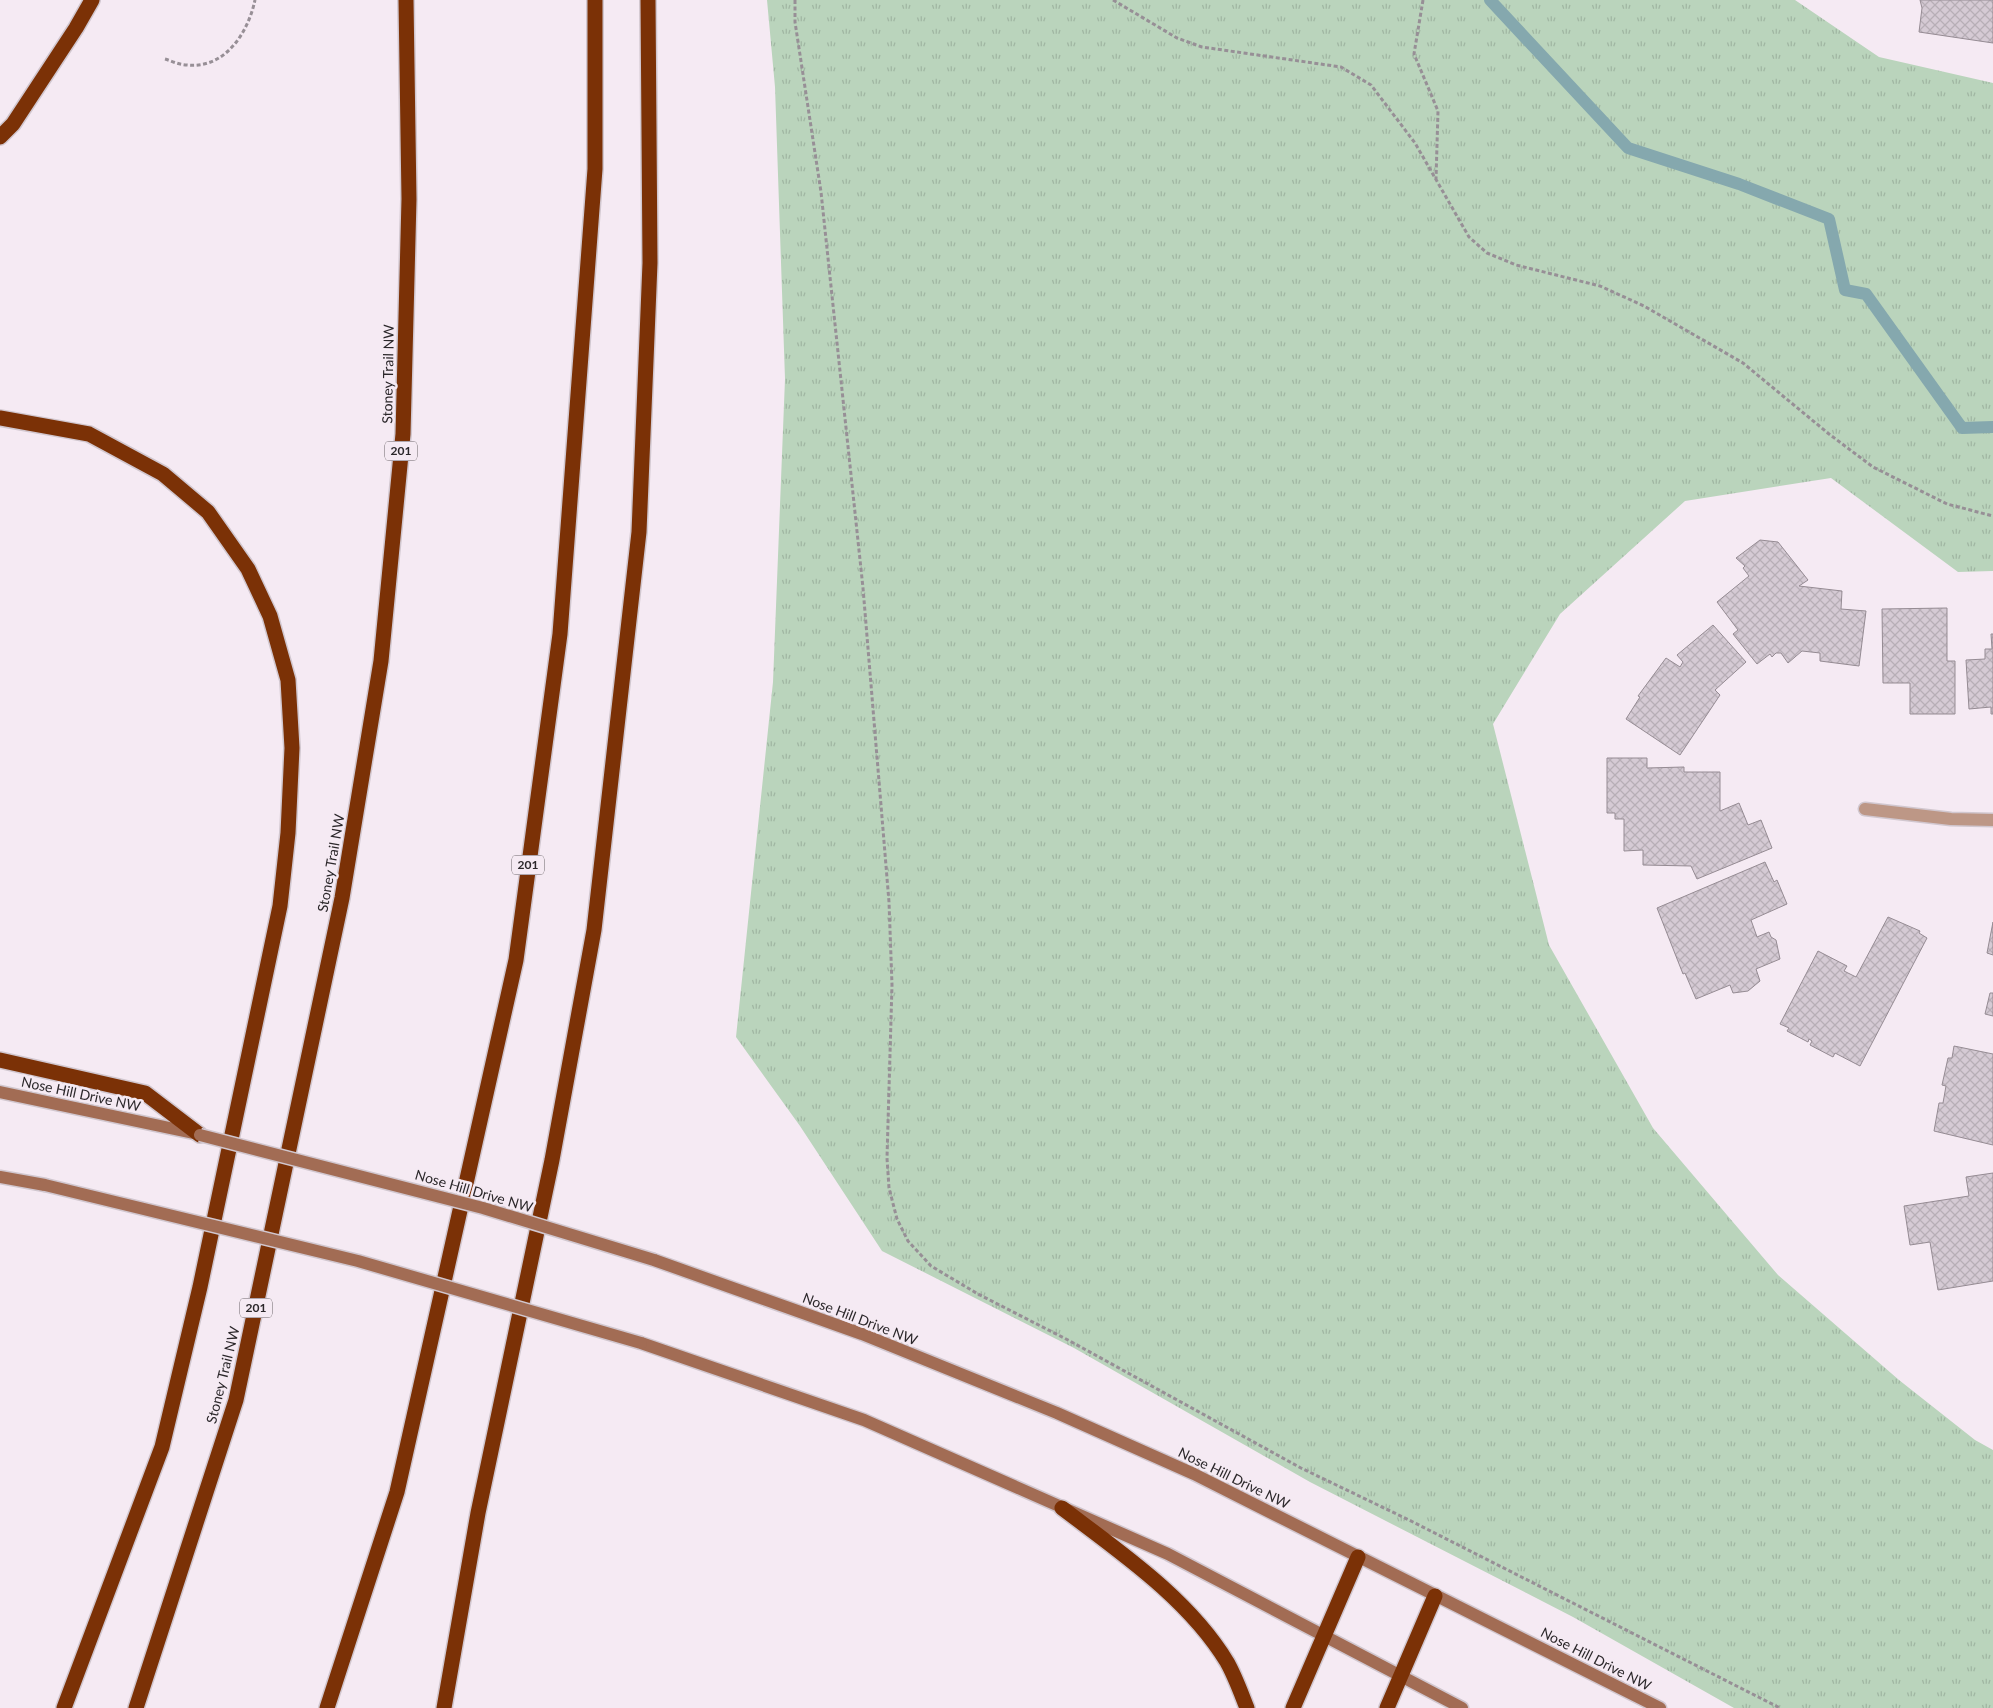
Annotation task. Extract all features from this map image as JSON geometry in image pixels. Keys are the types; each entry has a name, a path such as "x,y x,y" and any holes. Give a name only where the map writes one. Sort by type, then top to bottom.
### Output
{"highway":[{"path":"0,137 18,116 76,28 92,0"},
{"name":"Stoney Trail NW","path":"136,1708 236,1400 342,898 381,661 403,434 409,199 406,0"},
{"name":"201","path":"327,1708 397,1492 516,960 560,634 595,169 595,0"},
{"path":"444,1708 478,1513 552,1160 594,930 639,532 650,262 648,0"},
{"path":"0,418 89,434 163,474 208,512 248,569 270,616 288,680 292,748 288,833 280,906 200,1287 169,1419 162,1447 64,1708"},
{"path":"0,1060 144,1093 200,1135"},
{"path":"1062,1508 1149,1575 1203,1630 1228,1663 1247,1708"},
{"path":"1293,1708 1358,1557"},
{"path":"1387,1708 1435,1596"}],"main road":[{"name":"Nose Hill Drive NW","path":"0,1092 200,1135 483,1208 654,1260 862,1334 1057,1413 1194,1474 1660,1708"},
{"path":"0,1177 45,1185 358,1261 641,1343 864,1420 1168,1554 1325,1634 1462,1708"}],"street":[{"path":"1865,809 1951,819 1993,820"}],"path":[{"path":"165,59 186,65 218,61 243,34 255,0"},
{"path":"795,0 795,22 823,211 863,588 889,902 892,985 887,1158 889,1188 897,1219 908,1242 931,1266 978,1294 1068,1340 1301,1468 1418,1524 1780,1708"},
{"path":"1113,0 1177,38 1202,47 1341,67 1371,85 1415,143 1469,237 1487,253 1516,264 1600,286 1644,306 1743,363 1829,434 1873,467 1947,504 1993,516"},
{"path":"1423,0 1414,54 1438,110 1436,180"}],"green space":[{"path":"767,0 1795,0 1879,57 1993,83 1993,571 1958,572 1831,478 1685,501 1560,614 1493,724 1549,945 1653,1128 1778,1275 1899,1380 1975,1440 1993,1450 1993,1708 1734,1708 1573,1617 1310,1482 1074,1348 882,1251 800,1126 736,1037 773,682 785,379 775,87"}],"building":[{"path":"1920,0 1993,0 1993,43 1919,32 1922,8"},
{"path":"1760,540 1778,542 1808,580 1799,586 1842,591 1841,609 1866,611 1859,666 1820,661 1820,653 1802,651 1788,663 1781,653 1776,653 1772,657 1770,654 1757,664 1733,634 1738,630 1717,602 1749,576 1743,568 1745,566 1736,558"},
{"path":"1947,608 1947,661 1955,661 1955,714 1910,714 1910,683 1883,683 1882,609"},
{"path":"1713,625 1746,662 1715,690 1720,695 1680,755 1626,719 1640,697 1638,696 1666,658 1680,667 1683,662 1677,655"},
{"path":"1991,634 1993,634 1993,714 1991,714 1991,707 1969,709 1966,660 1985,659 1985,649 1992,649"},
{"path":"1607,758 1647,758 1647,768 1684,767 1684,772 1720,772 1720,811 1739,803 1748,825 1761,820 1772,848 1697,879 1691,866 1643,865 1643,850 1624,851 1624,819 1615,819 1615,813 1607,813"},
{"path":"1765,862 1774,882 1777,880 1787,904 1751,920 1757,937 1769,932 1771,937 1776,940 1780,959 1756,969 1760,981 1748,991 1733,993 1730,985 1696,999 1685,973 1683,974 1657,908"},
{"path":"1888,917 1920,931 1919,933 1927,938 1860,1066 1835,1053 1833,1057 1810,1045 1812,1041 1809,1039 1808,1042 1787,1031 1789,1028 1780,1024 1818,951 1847,966 1844,971 1856,977"},
{"path":"1993,922 1993,955 1987,953"},
{"path":"1990,993 1993,993 1993,1016 1985,1014"},
{"path":"1954,1046 1993,1054 1993,1145 1934,1131 1939,1103 1943,1103 1946,1086 1942,1085 1948,1058 1952,1058"},
{"path":"1993,1173 1993,1281 1938,1290 1930,1242 1910,1245 1904,1206 1969,1196 1966,1177"}],"waterway":[{"path":"1490,0 1628,148 1739,184 1829,219 1845,290 1866,294 1962,428 1993,427"}]}
